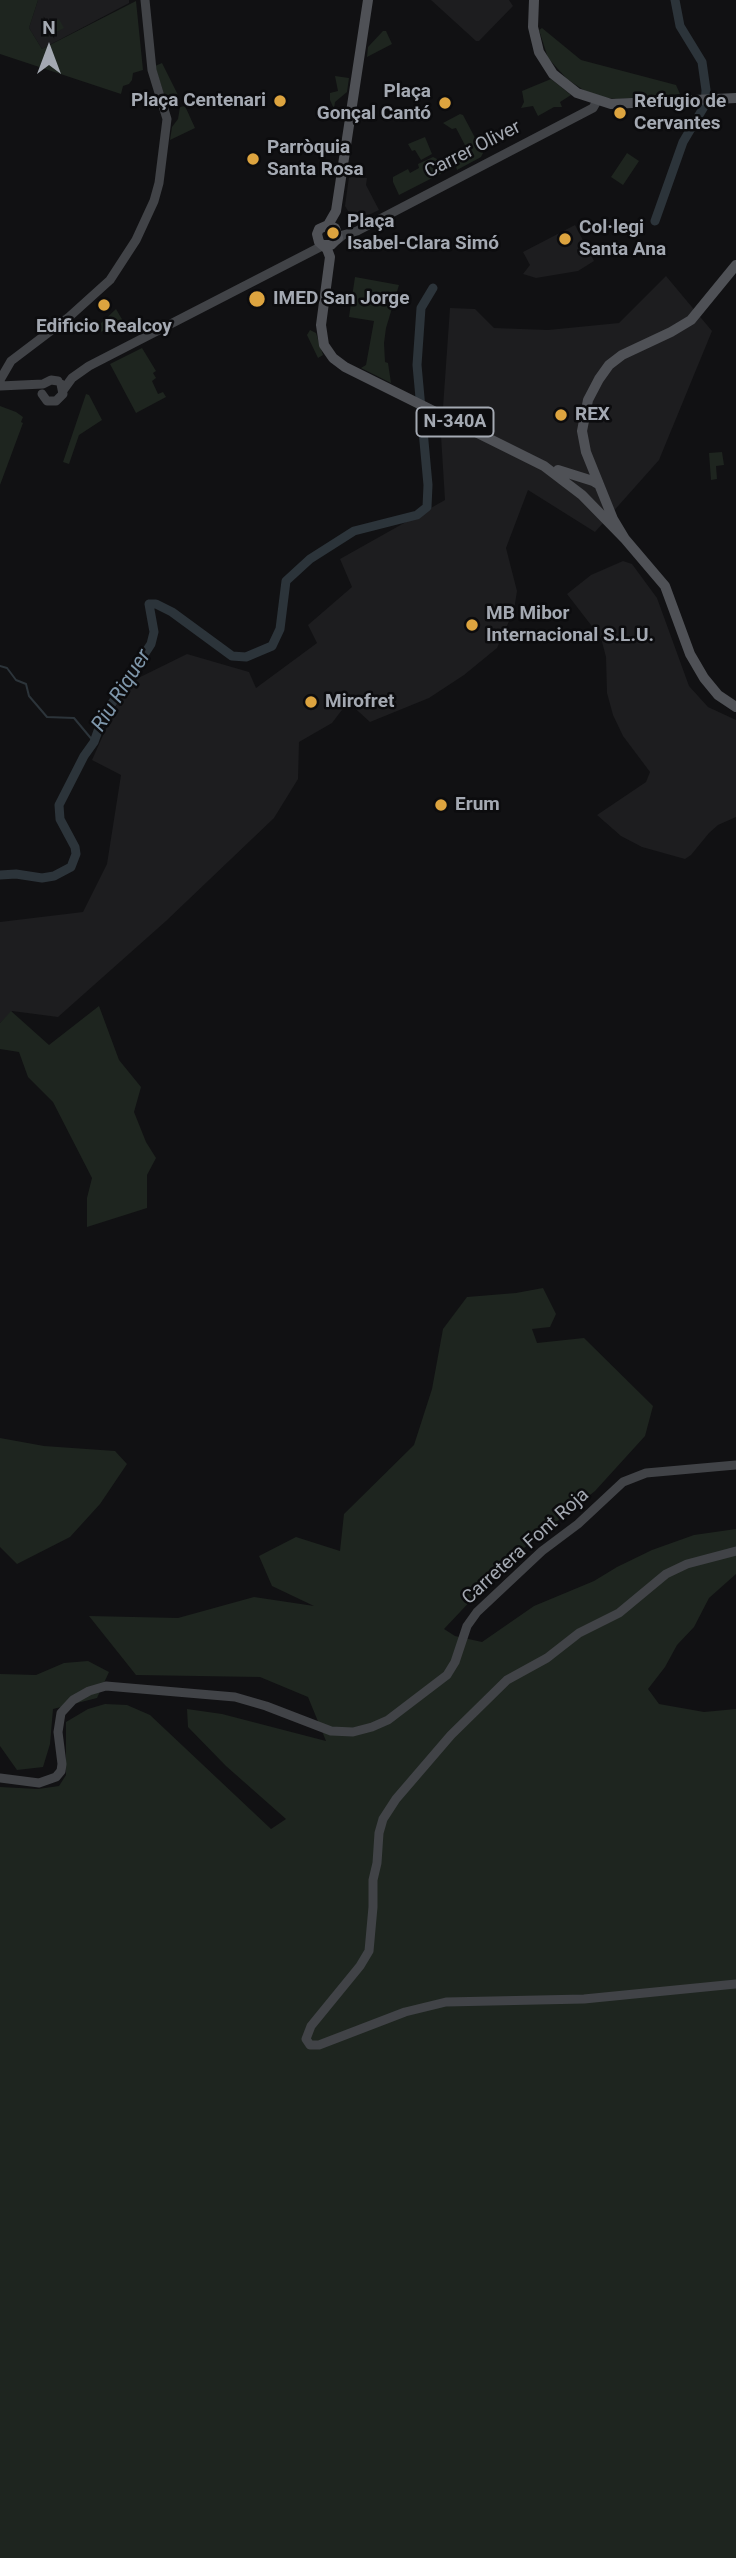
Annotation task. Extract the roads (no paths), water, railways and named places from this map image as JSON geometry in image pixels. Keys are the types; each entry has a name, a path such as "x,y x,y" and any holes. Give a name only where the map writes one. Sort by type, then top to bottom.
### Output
{"main road":[{"path":"328,277 338,235 332,226 339,196 368,0"},
{"path":"534,0 534,39 545,63 567,87 597,101 611,104 736,98"},
{"path":"328,277 330,256 321,242 319,229 332,226"},
{"path":"321,242 331,245 337,241"},
{"path":"625,539 605,505 586,452 582,431 586,406 609,365 622,355 691,320 736,265"},
{"name":"N-340A","path":"328,277 321,321 322,339 331,356 339,364 544,466 582,495"},
{"path":"544,466 595,482"},
{"path":"595,482 582,484 582,495 625,539 665,586 690,654 704,678 718,695 736,707"},
{"path":"594,508 603,510 605,505"}],"street":[{"path":"43,389 2,385 6,368 110,280 133,245 159,183 167,119 152,70 145,0"},
{"name":"Carrer Oliver","path":"337,241 343,235 593,108 597,101"},
{"name":"Carrer Oliver","path":"332,226 348,230 363,226"},
{"path":"300,259 321,242"},
{"path":"61,385 80,368 89,366 300,259 316,254 323,256 327,261 328,277"},
{"path":"43,389 49,380 61,385"},
{"path":"43,389 47,401 54,402 62,397 61,385"},
{"name":"Carretera Font Roja","path":"0,1778 39,1783 56,1777 62,1764 58,1724 61,1713 68,1703 79,1696 106,1686 235,1697 331,1731 353,1732 372,1727 388,1720 447,1675 455,1662 467,1626 477,1612 542,1551 579,1524 623,1482 646,1473 736,1465"},
{"path":"736,1551 687,1564 666,1574 619,1613 579,1633 547,1658 507,1680 451,1735 396,1799 383,1819 373,1880 369,1951 312,2026 306,2039 310,2045 317,2046 405,2012 446,2001 584,1999 736,1984"}],"waterway":[{"name":"Riu Riquer","path":"655,221 683,142 705,105 702,62 680,26 675,0"},
{"name":"Riu Riquer","path":"0,875 16,874 42,878 54,876 71,867 76,854 75,847 60,819 59,805 94,742 103,717 151,644 154,632 149,604 156,604 172,612 232,656 246,657 272,646 280,629 286,581 310,559 354,531 417,515 427,507 428,485 417,365 421,308 433,288"},
{"path":"0,666 7,668 16,680 26,684 29,696 47,717 74,718 94,742"}],"place":[{"name":"Plaça Centenari","path":"280,101"},
{"name":"Plaça Gonçal Cantó","path":"445,103"},
{"name":"Refugio de Cervantes","path":"620,113"},
{"name":"Parròquia Santa Rosa","path":"253,159"},
{"name":"Plaça Isabel-Clara Simó","path":"333,233"},
{"name":"Col·legi Santa Ana","path":"565,239"},
{"name":"IMED San Jorge","path":"257,299"},
{"name":"Edificio Realcoy","path":"104,305"},
{"name":"REX","path":"561,415"},
{"name":"MB Mibor Internacional S.L.U.","path":"472,625"},
{"name":"Mirofret","path":"311,702"},
{"name":"Erum","path":"441,805"}]}
